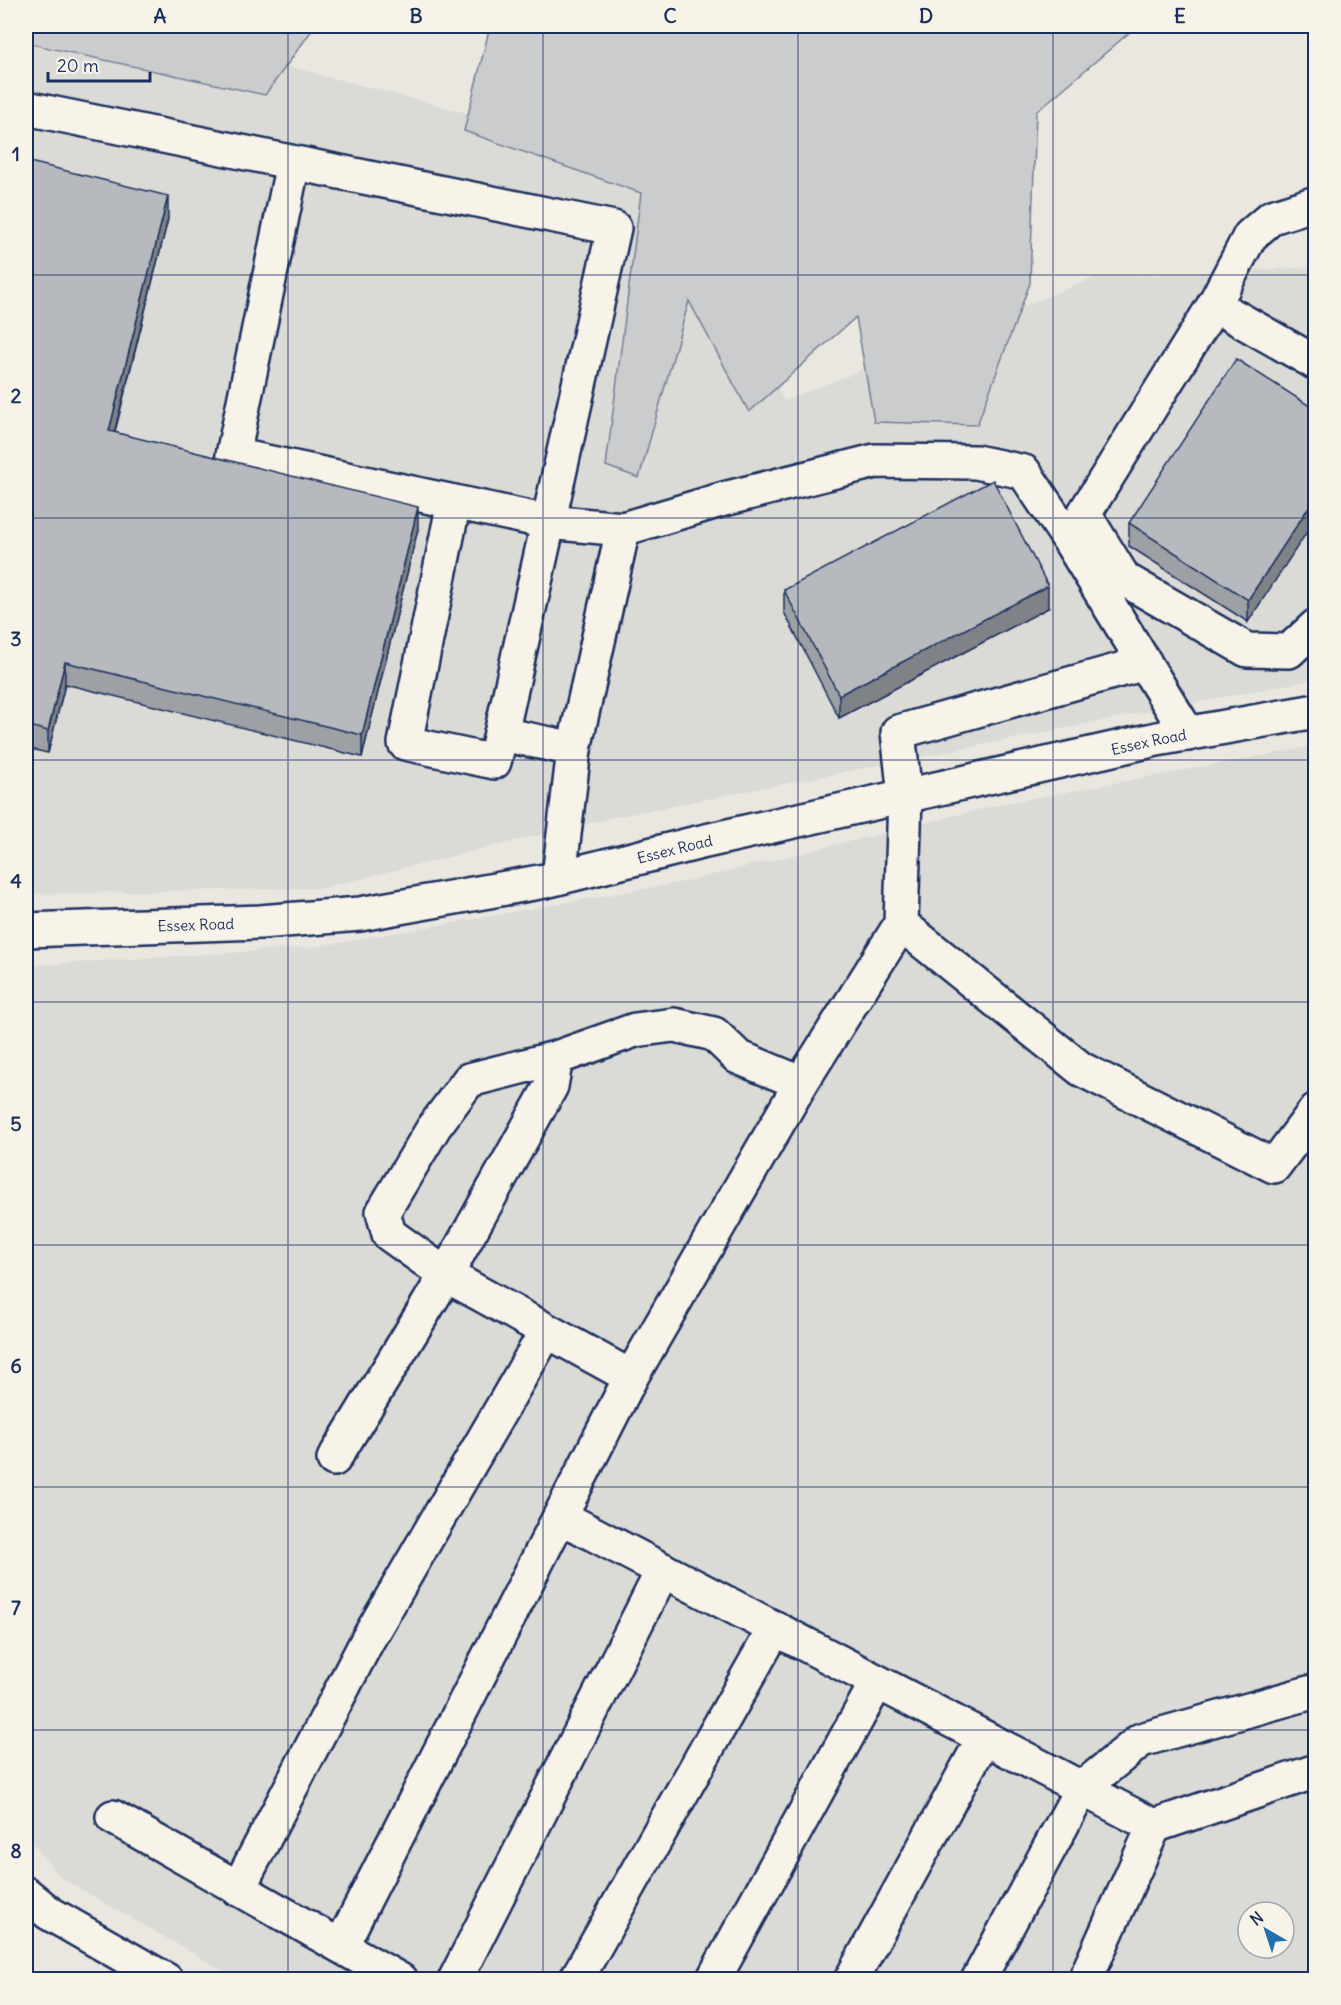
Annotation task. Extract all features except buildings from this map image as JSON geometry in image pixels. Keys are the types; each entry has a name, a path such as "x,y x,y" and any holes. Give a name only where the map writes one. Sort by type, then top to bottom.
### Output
{"street":[{"path":"26,108 614,228 494,762 405,743 454,502"},
{"path":"293,163 233,455 548,522 623,529 724,499 875,461 976,462 1024,472 1068,538 1188,734"},
{"path":"1316,203 1272,217 1250,236 1214,305 1084,514 1124,579 1247,650 1289,651 1316,626"},
{"path":"1214,305 1316,363"},
{"path":"559,877 574,749 623,529"},
{"path":"340,1946 631,1377 801,1083 901,924 905,796 898,732 1144,663"},
{"name":"Essex Road","path":"26,930 260,922 360,914 559,877 905,796 1188,734 1316,711"},
{"path":"501,734 574,749"},
{"path":"901,924 1081,1069 1274,1166 1316,1110"},
{"path":"631,1377 446,1275 389,1234 383,1212 434,1127 469,1080 556,1058 635,1030 674,1025 714,1034 738,1057 801,1083"},
{"path":"334,1459 446,1275 551,1086 556,1058"},
{"path":"238,1889 367,1641 546,1332"},
{"path":"561,1517 1154,1826 1316,1771"},
{"path":"455,1980 663,1570"},
{"path":"576,1980 775,1628"},
{"path":"713,1980 877,1682"},
{"path":"978,1980 1082,1788 1141,1740 1316,1691"},
{"path":"851,1980 984,1738"},
{"path":"113,1817 400,1980"},
{"path":"1085,1980 1154,1826"},
{"path":"26,1894 49,1913 166,1980"}],"shaded area":[{"path":"26,26 132,26 671,166 784,401 1096,277 1315,267 1315,679 610,818 322,888 26,894"},
{"path":"26,26 315,26 265,95 26,43"},
{"path":"490,26 1137,26 1036,112 1030,283 977,425 874,422 856,317 749,412 689,301 639,478 606,466 641,193 464,131"},
{"path":"1315,746 1315,1979 238,1979 61,1878 26,1836 26,966 315,947 683,882 1006,803"}]}
